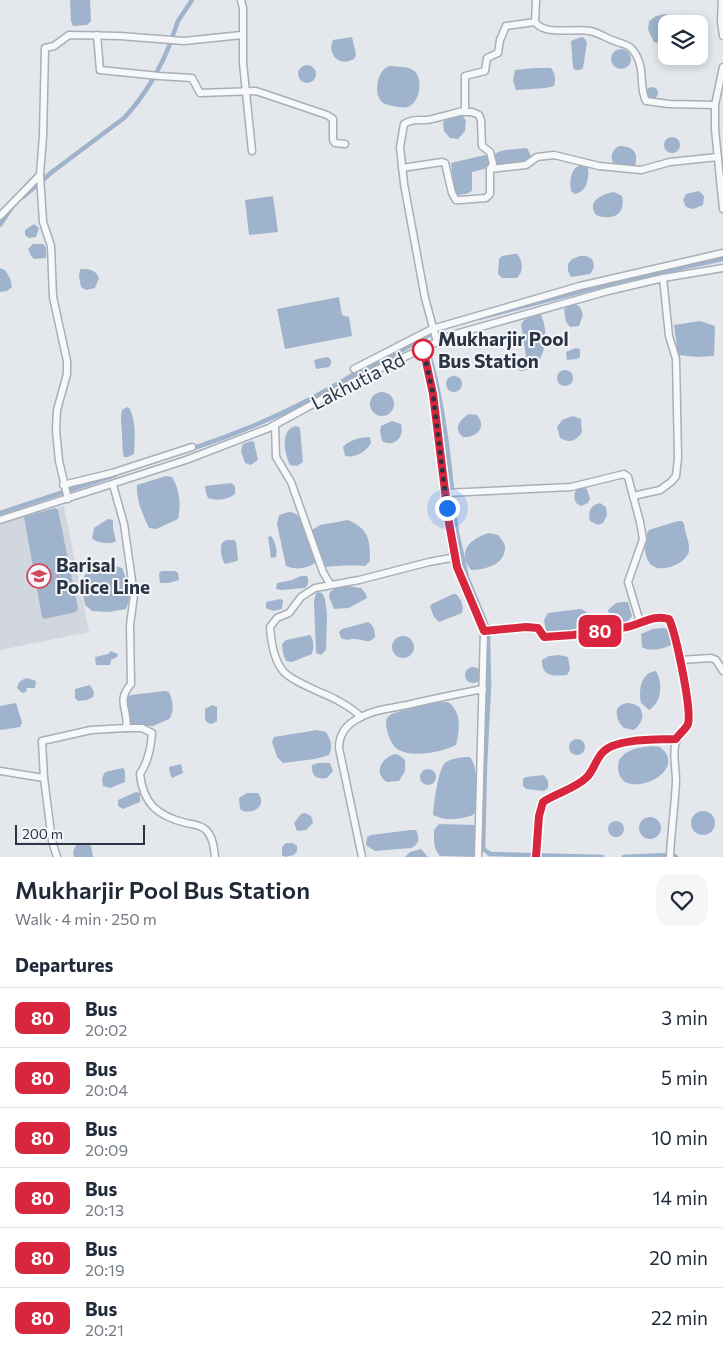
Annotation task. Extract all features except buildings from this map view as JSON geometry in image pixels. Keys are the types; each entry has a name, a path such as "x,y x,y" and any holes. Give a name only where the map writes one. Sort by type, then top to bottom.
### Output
{"street":[{"path":"241,0 246,92 252,151"},
{"path":"536,0 535,22 541,29 592,31 629,46 639,62 643,96 646,101 669,104 715,105"},
{"path":"722,0 721,21 723,36"},
{"path":"462,112 465,110 465,76 485,71 487,58 498,53 504,27 510,24 535,22"},
{"path":"68,499 63,485 56,430 58,410 67,374 67,361 54,297 51,246 43,222 40,175 45,48 54,46 68,35 184,41 242,35"},
{"path":"97,35 100,70 192,78 200,93 256,91 333,119 333,140 335,143 345,144"},
{"path":"723,67 715,105 715,129 723,209"},
{"path":"402,168 445,163 452,193 456,200 486,198 490,194 490,169 493,164 490,152 482,146 481,120 479,115 472,112 462,112 429,120 410,120 404,124 400,147 402,168 414,246 432,328 437,342"},
{"path":"490,169 526,165 536,157 554,155 599,166 641,170 670,162 718,157"},
{"path":"0,216 40,175"},
{"path":"354,369 432,328 580,286 723,253"},
{"name":"Lakhutia Rd","path":"0,520 186,460 275,425 370,373 452,335 552,306 663,278 723,268"},
{"path":"632,496 660,490 676,476 678,452 676,360 669,336 663,278"},
{"path":"423,348 433,394 449,523 457,567 484,631 478,857"},
{"path":"275,425 274,448 276,457 291,482 323,572 330,584"},
{"path":"63,485 112,473 192,447"},
{"path":"445,493 495,489 571,487 624,474 628,477 643,539 628,582 640,622"},
{"path":"113,485 124,524 134,595 130,625 131,684 125,691 123,698 126,728"},
{"path":"360,717 356,712 340,702 283,672 272,642 270,627 277,618 289,613 301,597 315,588 359,580 456,557"},
{"path":"484,631 526,627 538,628 544,637 627,627 658,617 669,619 680,660 689,721 676,739 674,747 675,802 670,857"},
{"path":"680,660 711,658 716,660 723,670"},
{"path":"362,857 339,741 341,734 350,723 360,717 378,711 483,689"},
{"path":"57,857 52,841 44,778 42,741 91,730 142,728 152,733 150,749 140,774 148,802 160,814 207,830 213,843 215,857"},
{"path":"536,857 539,816 543,802 569,789 587,777 605,750 622,742 676,739"},
{"path":"0,771 44,778"}],"shaded area":[{"name":"Barisal Police Line","path":"64,506 89,632 0,650 0,521"}],"water":[{"path":"70,0 90,0 91,21 87,25 73,26"},
{"path":"658,16 658,43 654,42 648,30 649,21"},
{"path":"352,37 356,54 355,58 345,62 340,61 333,55 331,46 333,40"},
{"path":"583,37 587,42 583,68 575,70 573,68 571,41"},
{"path":"617,49 625,49 631,55 631,63 625,69 617,69 611,63 611,55"},
{"path":"307,65 313,68 316,74 313,80 307,83 301,80 298,74 301,68"},
{"path":"390,66 411,69 419,78 418,95 412,105 408,107 387,105 379,98 377,88 379,77"},
{"path":"551,68 555,77 554,86 516,90 513,81 515,70"},
{"path":"650,87 654,87 658,93 654,99 650,99 646,95 646,91"},
{"path":"463,116 466,121 465,131 458,139 450,138 444,131 443,122 449,118"},
{"path":"669,137 675,137 680,142 678,151 669,153 664,148 664,142"},
{"path":"619,146 628,147 635,153 635,165 615,165 613,163 612,153"},
{"path":"527,148 531,156 528,163 496,167 493,156 498,152"},
{"path":"485,155 488,157 489,166 472,172 472,191 457,195 454,191 451,163"},
{"path":"584,164 588,166 587,183 583,190 575,194 571,191 570,182 572,174 576,167"},
{"path":"699,191 704,196 703,205 693,209 686,207 683,200 686,194"},
{"path":"614,192 622,196 623,203 620,212 612,217 596,215 593,210 594,202 600,196"},
{"path":"273,196 278,232 249,235 245,200"},
{"path":"34,224 39,228 36,237 29,238 25,235 25,230"},
{"path":"33,244 43,244 46,248 46,258 34,259 31,256 28,249"},
{"path":"517,254 521,260 521,272 517,278 502,278 498,274 499,259 502,256"},
{"path":"580,256 592,259 594,263 593,269 590,274 571,277 568,271 568,264 572,259"},
{"path":"0,268 5,270 10,278 12,287 7,291 0,292"},
{"path":"80,269 91,270 96,273 99,278 95,288 86,290 81,287"},
{"path":"339,297 342,315 349,317 352,336 285,349 277,309"},
{"path":"574,303 580,307 583,315 579,326 570,327 566,322 564,309"},
{"path":"537,314 541,315 544,323 544,350 536,365 520,371 514,366 514,362 526,356 521,324 524,320"},
{"path":"700,321 715,326 714,356 678,355 674,325"},
{"path":"576,348 580,349 580,357 567,360 566,352"},
{"path":"328,357 331,360 329,367 316,369 314,361"},
{"path":"565,370 571,372 573,378 571,384 565,386 559,384 557,378 559,372"},
{"path":"454,376 462,384 454,392 446,384"},
{"path":"382,392 390,396 394,404 390,412 382,416 374,412 370,404 374,396"},
{"path":"127,407 130,409 135,431 134,454 124,457 121,417 122,410"},
{"path":"469,414 477,415 480,419 481,427 476,434 463,437 458,431 458,425"},
{"path":"573,416 581,419 582,432 572,441 566,441 560,438 557,427 562,420"},
{"path":"392,421 401,424 400,437 394,442 386,443 382,441 381,426"},
{"path":"295,426 300,429 303,462 297,466 290,465 285,449 285,437 290,429"},
{"path":"370,437 371,443 363,452 353,456 345,456 343,447 348,442"},
{"path":"251,441 254,442 258,460 251,465 245,463 241,451 243,444"},
{"path":"166,476 172,477 178,492 180,503 178,519 156,529 149,528 142,513 137,485"},
{"path":"231,483 235,486 235,494 229,498 208,498 205,486"},
{"path":"582,486 587,489 590,499 588,503 581,506 576,503 574,495 577,489"},
{"path":"600,503 606,507 607,515 603,523 598,525 590,521 589,512 592,507"},
{"path":"55,508 58,510 78,608 76,612 44,619 42,617 24,517"},
{"path":"289,512 295,513 303,523 315,558 315,563 305,568 286,566 277,524 279,515"},
{"path":"108,519 113,520 116,541 105,543 94,540 92,538 94,528"},
{"path":"348,520 360,527 367,536 370,547 370,561 365,566 324,567 319,557 312,530 320,525"},
{"path":"682,521 684,524 689,545 687,555 674,566 657,568 653,566 647,559 645,549 649,530"},
{"path":"489,533 498,535 502,540 505,547 504,554 492,566 471,570 465,557 465,551 476,538"},
{"path":"271,536 277,552 276,557 271,558 268,537"},
{"path":"226,540 234,540 236,542 238,559 237,561 225,564 221,548 222,543"},
{"path":"110,564 122,568 129,588 128,604 126,609 109,612 92,611 85,605 84,576 93,568"},
{"path":"161,571 175,571 178,573 179,580 160,583 159,574"},
{"path":"307,576 308,578 308,584 305,588 276,589 277,583"},
{"path":"347,586 361,588 367,598 349,608 334,609 329,597 330,592 336,588"},
{"path":"316,593 322,593 325,599 327,614 326,650 321,655 316,653 314,601"},
{"path":"456,594 461,600 462,613 439,622 434,617 430,606"},
{"path":"283,600 282,609 273,611 266,608 266,602"},
{"path":"628,602 632,616 626,624 619,626 610,621 608,610 616,603"},
{"path":"580,609 589,614 591,624 588,630 549,634 546,632 544,620 548,613"},
{"path":"368,622 372,625 375,637 370,641 341,638 339,632 342,629"},
{"path":"653,629 669,629 673,640 671,645 656,649 645,649 642,647 641,634"},
{"path":"310,635 313,644 312,654 292,662 286,661 282,644 286,640"},
{"path":"399,636 407,636 414,643 414,651 407,658 399,658 392,651 392,643"},
{"path":"111,651 118,654 117,657 111,660 110,665 96,665 95,657 108,654"},
{"path":"559,655 568,657 570,670 567,675 549,674 542,666 542,660 549,656"},
{"path":"473,667 481,675 473,683 465,675"},
{"path":"656,671 660,681 660,692 657,702 649,710 641,703 640,688 644,678 651,672"},
{"path":"27,678 36,681 35,688 27,688 26,692 22,693 17,686"},
{"path":"90,685 94,692 93,697 78,701 75,698 75,689"},
{"path":"169,692 172,702 173,709 169,719 153,726 130,725 128,722 126,698 131,695"},
{"path":"434,702 448,702 456,711 459,727 456,745 436,752 419,754 412,754 394,747 387,730 386,722 388,717 397,712"},
{"path":"16,703 22,723 20,727 1,730 0,706"},
{"path":"627,703 638,706 641,709 641,722 634,730 624,728 617,717 617,709"},
{"path":"212,705 217,707 217,721 212,724 205,720 205,709"},
{"path":"317,730 326,732 329,738 331,746 329,755 315,759 283,763 277,757 272,742 274,737"},
{"path":"577,739 583,741 585,747 583,753 577,755 571,753 569,747 571,741"},
{"path":"641,747 660,747 667,755 666,770 652,781 643,784 625,782 618,771 621,758 630,751"},
{"path":"395,754 405,760 405,771 399,781 387,782 380,774 380,766 386,759"},
{"path":"470,757 475,768 476,782 476,810 473,815 453,819 433,815 437,786 443,766 451,760"},
{"path":"330,763 333,771 327,778 315,776 312,765"},
{"path":"181,764 183,773 172,778 169,767"},
{"path":"123,768 125,771 125,782 110,788 103,786 102,778 105,772"},
{"path":"428,769 436,777 428,785 420,777"},
{"path":"544,775 548,781 548,788 544,791 526,789 523,786 523,779 526,777"},
{"path":"136,792 140,793 140,802 123,809 118,806 118,800"},
{"path":"247,793 258,793 261,801 258,808 247,812 240,809 239,798"},
{"path":"703,811 712,814 715,823 712,832 703,835 694,832 691,823 694,814"},
{"path":"305,813 311,816 313,823 306,830 297,831 294,823 301,814"},
{"path":"650,817 658,820 661,828 658,836 650,839 642,836 639,828 642,820"},
{"path":"613,821 619,821 624,826 622,835 613,837 608,832 608,826"},
{"path":"439,824 474,825 477,827 475,857 440,856 434,841 434,830"},
{"path":"416,830 418,838 416,845 411,848 375,851 366,845 367,837 371,835"},
{"path":"286,843 293,843 297,846 297,851 294,855 285,857 282,855 282,847"},
{"path":"87,844 91,846 93,857 74,857 73,852 76,845"},
{"path":"421,849 428,857 405,857 410,852"}],"waterway":[{"path":"172,38 178,21 192,0"},
{"path":"23,197 52,172 124,118 151,82 171,41"},
{"path":"0,225 12,207"},
{"path":"479,318 624,280 723,259"},
{"path":"368,369 436,331"},
{"path":"424,337 442,413 452,490"},
{"path":"191,449 237,433 281,414 324,392 366,367"},
{"path":"0,513 115,475"},
{"path":"452,497 457,533 467,577 488,628"},
{"path":"488,635 489,686 483,849 489,853"},
{"path":"489,854 602,857"},
{"path":"624,857 667,855"}],"bus line":[{"name":"80","path":"423,348 433,394 449,523 457,567 484,631 526,627 538,628 544,637 573,635 627,627 662,616 669,619 672,625 678,650 689,721 687,726 676,739 622,742 605,750 587,777 557,796 543,802 537,828 536,857"}],"place":[{"name":"Mukharjir Pool Bus Station","path":"423,350"},
{"name":"Barisal Police Line","path":"39,576"}],"route":[{"path":"423,350 423,348 433,394 447,508"}]}
